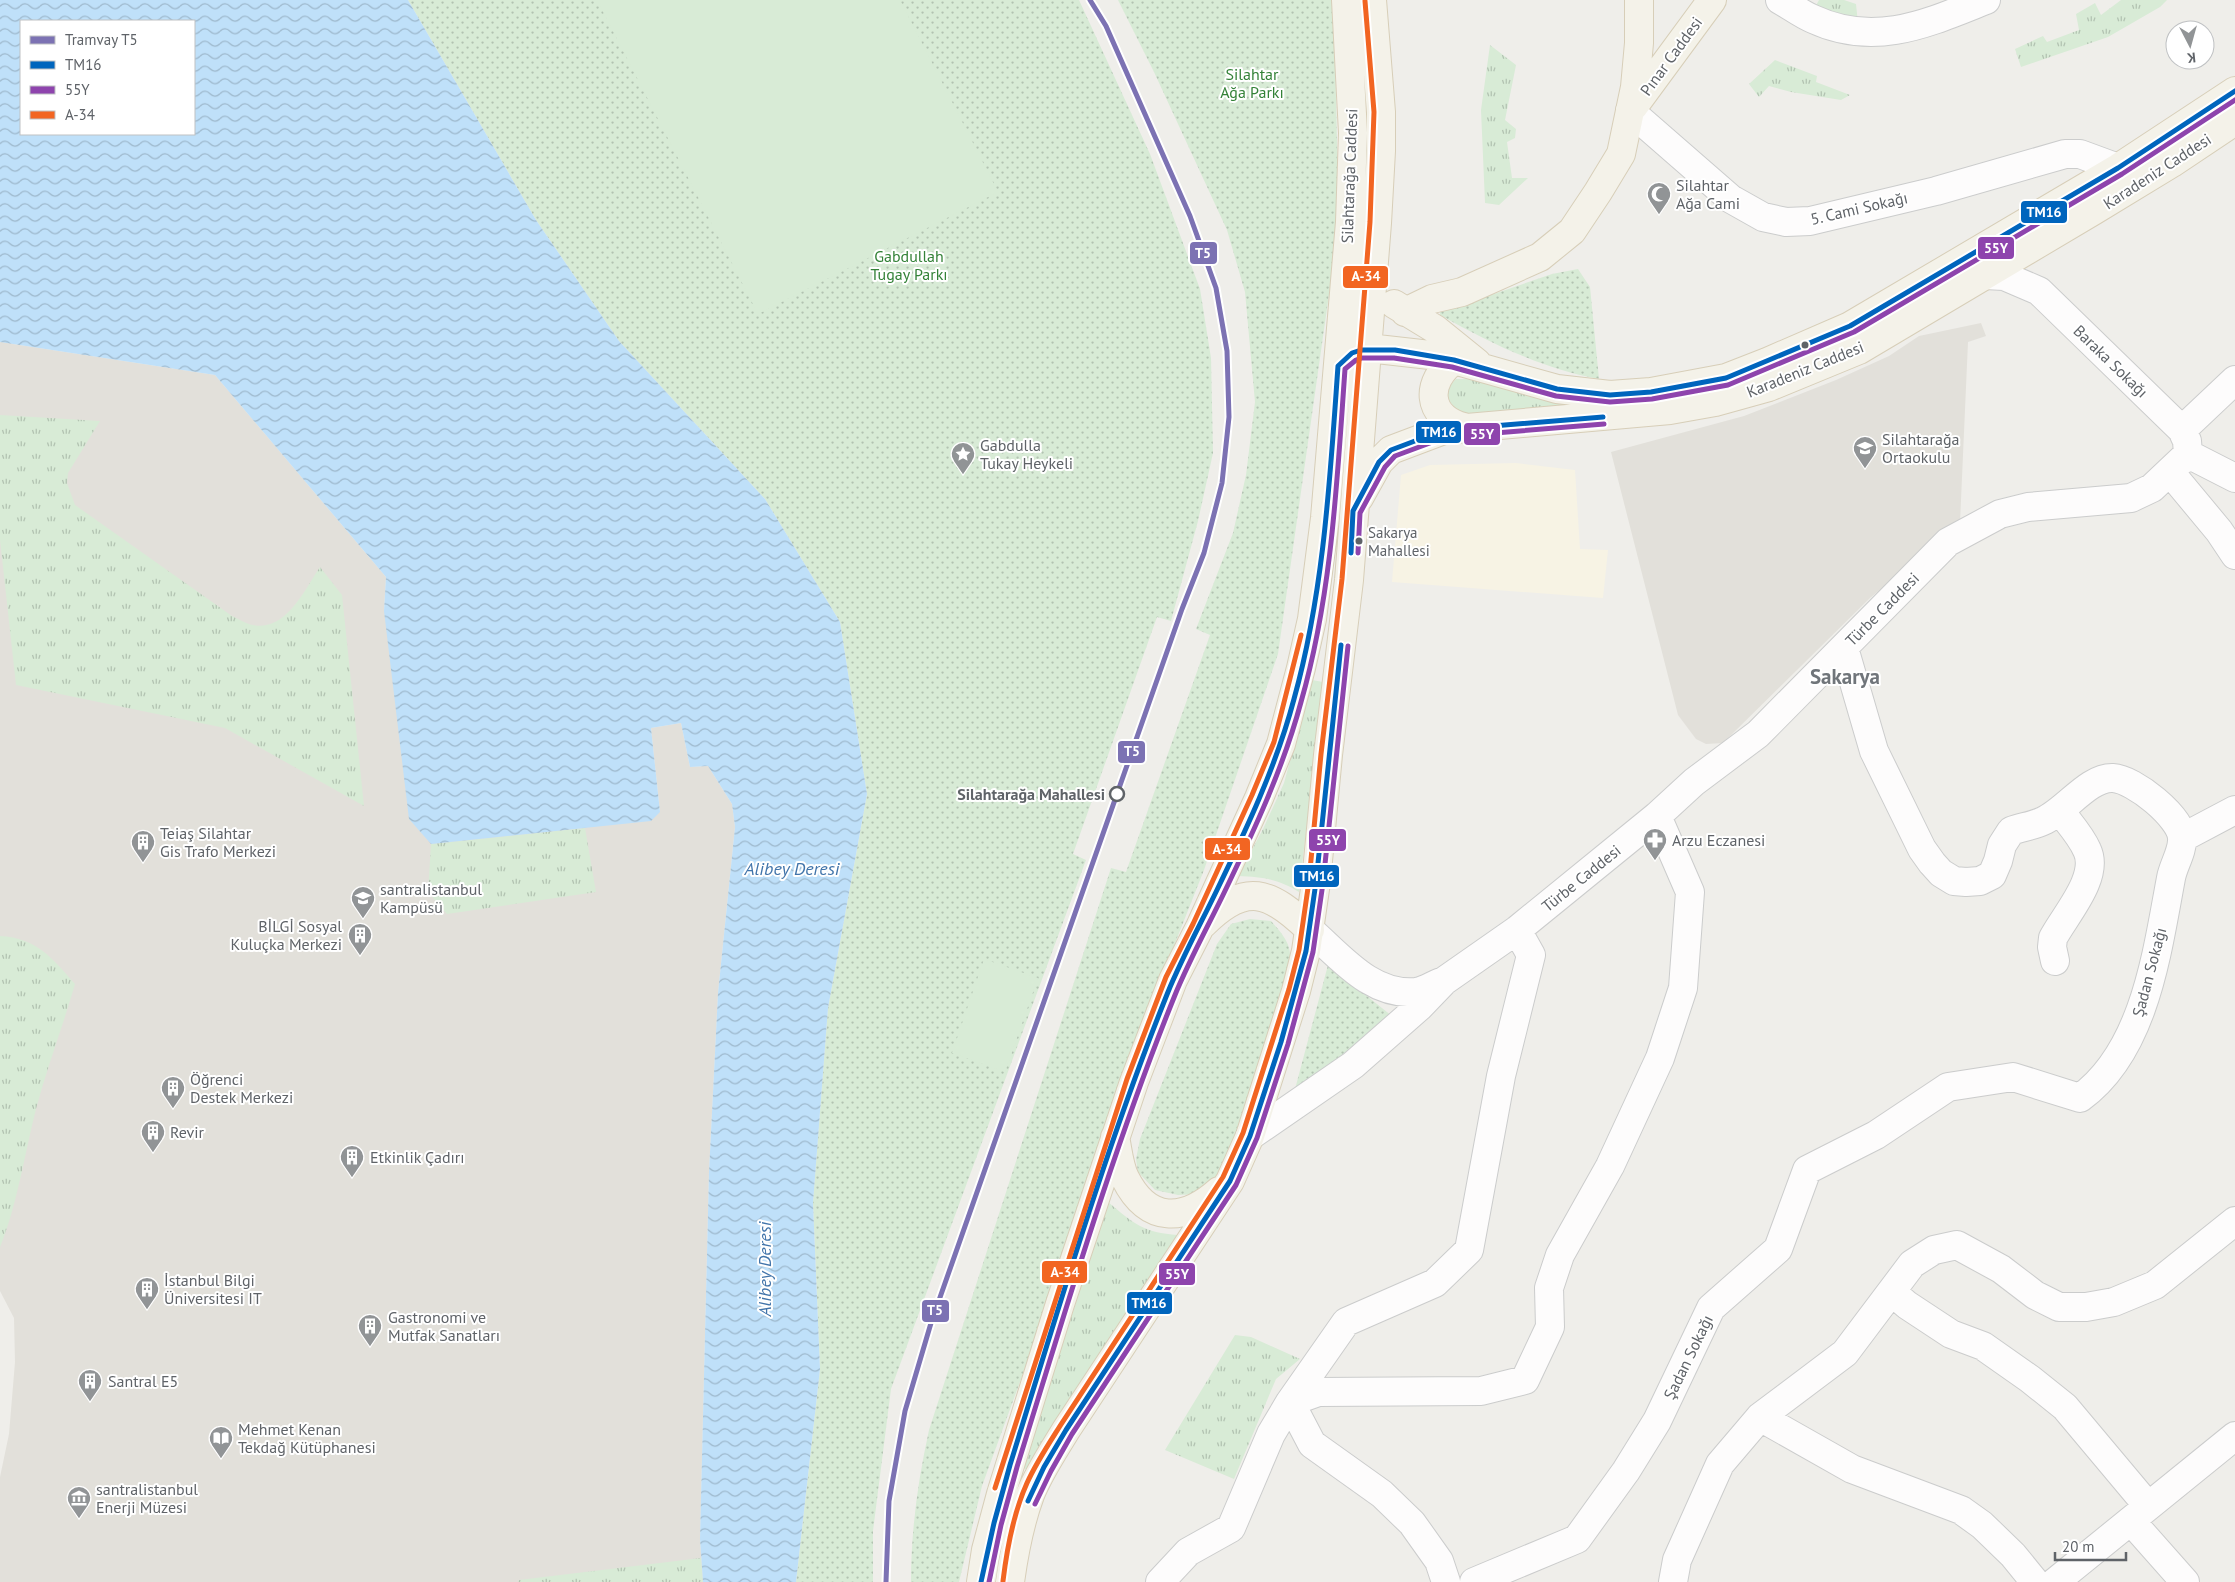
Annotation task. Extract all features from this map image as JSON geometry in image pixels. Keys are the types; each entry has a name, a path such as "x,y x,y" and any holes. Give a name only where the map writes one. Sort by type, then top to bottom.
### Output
{"main road":[{"name":"Silahtarağa Caddesi","path":"981,1582 986,1550 1001,1494 1115,1135 1173,980 1200,927 1259,798 1281,744 1302,668 1319,570 1338,366 1352,180 1353,133 1346,0"},
{"name":"Silahtarağa Caddesi","path":"1010,1582 1013,1560 1023,1520 1031,1494 1044,1467 1066,1430 1230,1181 1250,1136 1296,991 1310,930 1349,580 1373,281 1381,151 1381,112 1372,0"},
{"path":"1405,312 1432,299 1462,292 1540,257 1572,231 1621,154 1635,87 1639,43 1639,0"},
{"name":"Pınar Caddesi","path":"1630,111 1712,0"},
{"name":"Karadeniz Caddesi","path":"1368,348 1395,350 1454,360 1558,389 1610,395 1669,389 1726,378 1850,326 2118,168 2235,91"},
{"name":"Karadeniz Caddesi","path":"1353,512 1379,462 1391,450 1424,436 1463,428 1670,410 1715,402 1769,387 1858,350 2164,168 2235,121"},
{"path":"1373,281 1388,301 1435,330 1484,368"},
{"path":"1338,366 1352,352 1368,348"},
{"path":"1454,360 1445,367 1438,377 1433,387 1434,396 1438,409 1445,419 1463,428"},
{"path":"1200,927 1218,909 1229,902 1255,896 1269,898 1284,906 1310,930"},
{"path":"1115,1135 1124,1177 1136,1197 1149,1207 1165,1214 1186,1212 1198,1208 1230,1181"}],"street":[{"path":"1780,0 1814,20 1853,31 1878,32 1906,30 1986,0"},
{"name":"5. Cami Sokağı","path":"1630,111 1731,198 1763,217 1786,222 1810,221 1936,191 2066,154 2080,154 2118,168"},
{"name":"Baraka Sokağı","path":"2040,241 2032,258 2031,275 2039,291 2180,452"},
{"name":"Baraka Sokağı","path":"1985,275 2004,276 2039,291"},
{"name":"Türbe Caddesi","path":"1444,981 1517,930 1657,816 1694,782 1758,734 1948,542 2000,514 2028,506 2131,498 2152,488 2235,380"},
{"path":"2180,452 2235,478"},
{"path":"2180,452 2219,531 2235,555"},
{"path":"1844,648 1874,751 1922,849 1942,873 1954,880 1966,882 1980,881 1992,875 2002,845 2010,831 2042,822 2060,811 2097,781 2114,778 2130,784 2158,802 2177,825 2182,838 2235,810"},
{"path":"2055,961 2052,947 2053,938 2082,891 2090,861 2088,851 2060,811"},
{"path":"1290,1402 1318,1392 1481,1391 1525,1380 1550,1327 1549,1288 1560,1255 1610,1166 1660,1058 1683,988 1690,892 1657,816"},
{"name":"Şadan Sokağı","path":"1474,1582 1578,1539 1657,1421 1711,1308 1778,1248 1807,1170 1876,1135 1948,1087 2013,1077 2080,1098 2095,1087 2122,1050 2141,1013 2172,873 2182,838"},
{"path":"1310,930 1371,983 1391,991 1417,992 1444,981"},
{"path":"1160,1582 1188,1552 1231,1528 1272,1434 1290,1402 1346,1322 1435,1283 1469,1250 1501,1076 1531,955 1517,930"},
{"path":"1250,1136 1353,1065 1419,1007 1444,981"},
{"path":"1674,1582 1677,1560 1720,1464 1760,1417 1845,1352 1912,1264 1934,1250 1957,1245 2001,1269 2035,1296 2059,1307 2086,1307 2114,1302 2156,1285 2235,1222"},
{"path":"1892,1292 1907,1305 1950,1334 1983,1346 2030,1379 2065,1407 2185,1582"},
{"path":"1290,1402 1312,1444 1382,1494 1412,1523 1439,1561 1446,1582"},
{"path":"1760,1417 1852,1469 1961,1510 1982,1525 2014,1555 2035,1582"},
{"path":"2054,1582 2233,1442"}],"shaded area":[{"path":"1981,323 1986,336 1968,342 1960,523 1870,598 1723,743 1706,744 1696,739 1678,715 1611,452 1744,416 1836,380 1889,356 1919,336"},
{"name":"santralistanbul Kampüsü","path":"0,342 215,375 386,577 384,611 660,812 651,728 681,723 690,767 708,766 732,804 735,827 718,993 709,1172 700,1539 703,1582 0,1582 0,1477 9,1434 15,1362 14,1318 0,1291"},
{"path":"1516,463 1575,470 1580,549 1608,550 1603,598 1392,582 1401,475 1430,465"}],"green space":[{"name":"Gabdullah Tugay Parkı","path":"408,0 1079,0 1150,154 1200,289 1211,358 1213,453 1198,521 1171,621 1157,617 1073,854 1086,860 891,1389 873,1531 873,1582 796,1582 820,1369 813,1202 828,1008 867,794 840,622 765,499 619,341 536,220"},
{"path":"597,0 900,0 998,192 758,314"},
{"name":"Silahtar Ağa Parkı","path":"1118,0 1331,0 1334,17 1339,224 1278,654 1204,870 1132,1052 1036,1338 982,1486 959,1582 911,1582 912,1543 916,1505 929,1430 1111,868 1126,872 1210,635 1196,629 1233,533 1246,475 1255,402 1245,292 1227,230 1154,72"},
{"path":"1819,0 1844,0 1856,4 1858,23 1813,11"},
{"path":"2121,0 2167,0 2160,7 2108,37 2021,67 2015,49 2043,36 2047,42 2079,30 2076,14 2095,3 2101,15"},
{"path":"1490,45 1516,65 1505,120 1516,129 1515,138 1507,142 1512,178 1528,178 1499,205 1485,203 1481,110"},
{"path":"1775,60 1817,76 1816,82 1850,95 1841,100 1791,92 1769,86 1759,97 1749,84"},
{"path":"1578,269 1590,287 1599,379 1558,369 1517,354 1440,315 1440,311 1460,301 1485,297 1552,274"},
{"path":"1456,379 1469,379 1570,402 1570,410 1463,415 1451,403 1448,394 1451,384"},
{"path":"0,415 100,421 68,473 67,483 75,505 232,616 245,623 265,625 285,616 301,597 320,567 342,595 364,806 225,728 16,685 0,540"},
{"path":"1312,680 1323,682 1299,892 1284,884 1270,880 1238,876 1263,829 1284,783"},
{"path":"585,828 596,892 447,914 428,892 431,844"},
{"path":"1250,919 1271,921 1279,930 1290,951 1290,966 1286,986 1220,1180 1200,1194 1178,1195 1155,1190 1138,1172 1136,1159 1140,1139 1217,944 1231,924"},
{"path":"0,936 34,945 51,958 75,984 40,1093 16,1197 0,1247"},
{"path":"984,959 1038,978 1005,1072 952,1053"},
{"path":"1328,965 1392,1016 1294,1093"},
{"path":"1108,1202 1140,1226 1156,1232 1178,1235 1028,1470 1023,1468"},
{"path":"1235,1335 1251,1337 1300,1359 1276,1379 1234,1479 1165,1450"},
{"path":"701,1558 703,1582 518,1582 519,1580"}],"water":[{"name":"Alibey Deresi","path":"0,0 408,0 536,220 619,341 765,499 840,622 867,794 828,1008 813,1203 820,1369 796,1582 703,1582 700,1539 709,1172 718,993 735,827 732,804 708,766 690,767 681,723 651,728 660,812 651,821 431,844 409,819 384,611 386,577 215,375 0,342"}],"tram line":[{"name":"T5","path":"886,1582 889,1501 905,1411 931,1323 1182,609 1204,553 1222,483 1229,417 1227,351 1216,288 1190,216 1106,26 1090,0"}],"transit line":[{"name":"A-34","path":"1003,1581 1014,1519 1034,1468 1223,1177 1243,1133 1289,989 1299,950 1309,881 1321,754 1342,579 1370,222 1374,112 1365,1"},
{"name":"TM16","path":"981,1582 994,1523 1010,1465 1084,1227 1145,1050 1185,954 1249,822 1287,724 1304,658 1319,576 1338,366 1352,353 1361,350 1395,350 1454,360 1557,389 1610,395 1651,392 1726,378 1850,326 2118,168 2235,91"},
{"name":"55Y","path":"989,1582 1001,1525 1017,1467 1091,1229 1131,1111 1175,995 1256,824 1294,727 1320,620 1332,537 1345,369 1356,360 1362,358 1394,358 1452,367 1556,396 1610,402 1652,399 1728,385 1854,332 2122,174 2235,100"},
{"name":"TM16","path":"1351,553 1353,511 1379,462 1391,450 1444,430 1603,417"},
{"name":"55Y","path":"1358,553 1360,513 1385,467 1395,456 1446,437 1604,424"},
{"name":"A-34","path":"995,1488 1127,1079 1166,977 1193,924 1274,742 1301,635"},
{"name":"TM16","path":"1028,1501 1044,1467 1066,1430 1230,1181 1250,1136 1281,1042 1306,951 1316,882 1341,645"},
{"name":"55Y","path":"1035,1504 1072,1434 1236,1185 1257,1138 1288,1044 1313,952 1323,883 1348,646"}],"place":[{"name":"Silahtar Ağa Cami","path":"1659,215"},
{"name":"Silahtarağa Ortaokulu","path":"1865,469"},
{"name":"Gabdulla Tukay Heykeli","path":"963,475"},
{"name":"Sakarya Mahallesi","path":"1359,541"},
{"name":"Silahtarağa Mahallesi","path":"1117,794"},
{"name":"Arzu Eczanesi","path":"1655,861"},
{"name":"Teiaş Silahtar Gis Trafo Merkezi","path":"143,863"},
{"name":"santralistanbul Kampüsü","path":"363,919"},
{"name":"BİLGİ Sosyal Kuluçka Merkezi","path":"360,956"},
{"name":"Öğrenci Destek Merkezi","path":"173,1109"},
{"name":"Revir","path":"153,1153"},
{"name":"Etkinlik Çadırı","path":"352,1178"},
{"name":"İstanbul Bilgi Üniversitesi IT","path":"147,1310"},
{"name":"Gastronomi ve Mutfak Sanatları","path":"370,1347"},
{"name":"Santral E5","path":"90,1402"},
{"name":"Mehmet Kenan Tekdağ Kütüphanesi","path":"221,1459"},
{"name":"santralistanbul Enerji Müzesi","path":"79,1519"}],"district":[{"name":"Sakarya","path":"1845,677"}]}
